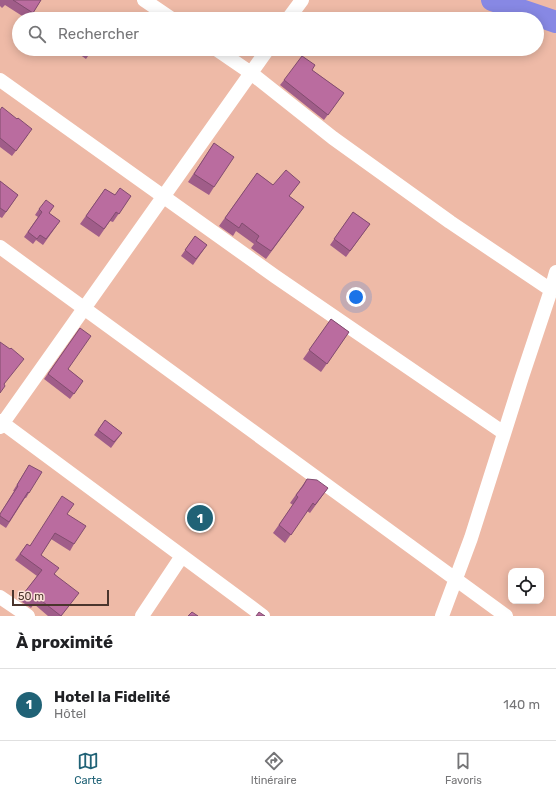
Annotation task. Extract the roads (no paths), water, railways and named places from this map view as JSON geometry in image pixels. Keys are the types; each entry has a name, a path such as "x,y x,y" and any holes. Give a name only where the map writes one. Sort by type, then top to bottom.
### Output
{"highway":[{"path":"492,0 527,12"},
{"path":"544,18 556,22"}],"street":[{"path":"144,0 162,12"},
{"path":"293,12 302,0"},
{"path":"226,56 251,73 333,138 450,222 551,290"},
{"path":"263,56 1,423 263,616"},
{"path":"0,80 276,277 504,434"},
{"path":"0,247 506,616"},
{"path":"442,616 471,538 556,272"},
{"path":"142,616 182,556"},
{"path":"0,597 28,616"}],"place":[{"name":"Hotel la Fidelité","path":"200,518"}]}
